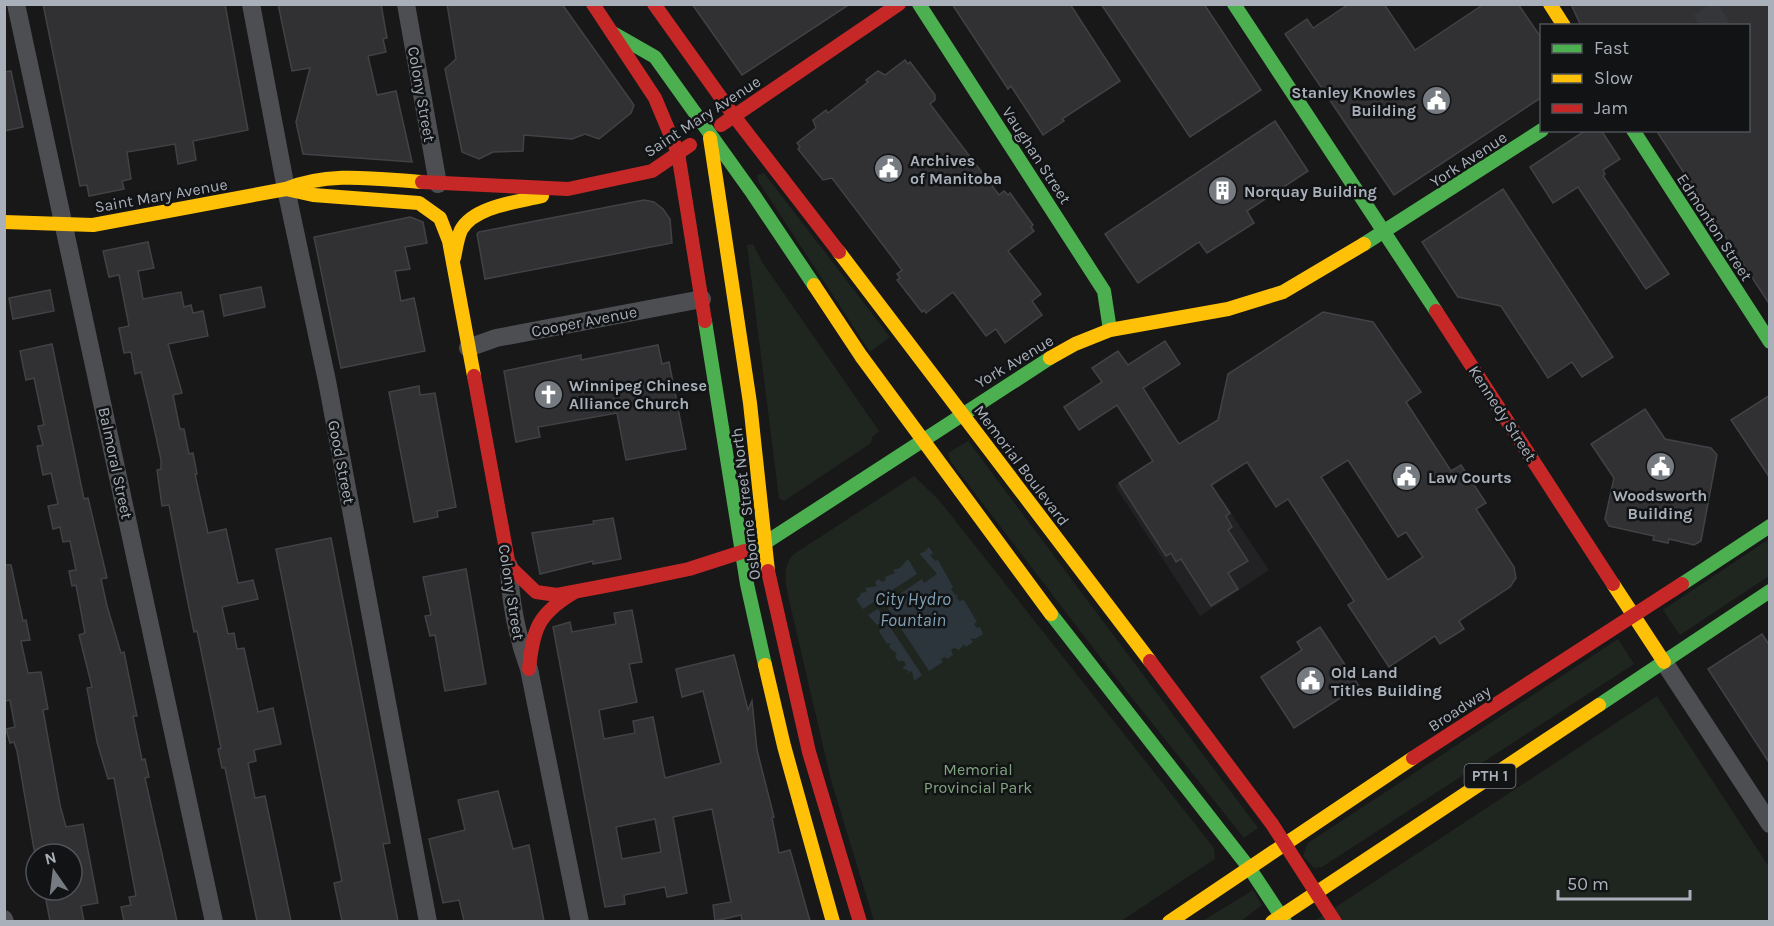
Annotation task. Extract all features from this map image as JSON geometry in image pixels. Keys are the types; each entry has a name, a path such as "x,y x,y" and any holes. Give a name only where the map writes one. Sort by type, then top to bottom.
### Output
{"main road":[{"path":"593,4 655,98 678,153"},
{"name":"Memorial Boulevard","path":"654,4 734,116 962,413 1286,844 1335,921"},
{"name":"Saint Mary Avenue","path":"4,222 93,225 286,189 307,180 327,177 568,189 652,171 899,4"},
{"name":"Vaughan Street","path":"919,4 1104,291 1110,330"},
{"name":"Kennedy Street","path":"1234,4 1664,662"},
{"path":"1550,4 1563,24"},
{"path":"613,33 655,57 710,133 819,296 922,440 1059,625 1250,869 1279,919"},
{"name":"Osborne Street North","path":"704,75 710,133 750,403 769,579 809,752 860,921"},
{"name":"York Avenue","path":"509,566 537,592 556,595 686,570 741,554 765,543 1034,366 1075,344 1110,330 1228,309 1272,296 1296,285 1385,232 1540,131"},
{"name":"Edmonton Street","path":"1634,132 1770,342"},
{"name":"Osborne Street North","path":"678,153 741,554 784,746 833,921"},
{"name":"Saint Mary Avenue","path":"286,189 312,195 419,203 430,207 442,217"},
{"name":"Colony Street","path":"453,260 460,234 469,220 488,211 568,189"},
{"name":"Colony Street","path":"442,217 453,260 509,566"},
{"name":"Broadway","path":"1170,921 1770,526"},
{"path":"529,669 534,631 540,616 554,604 577,591"},
{"name":"PTH 1","path":"1279,919 1316,891 1770,591"}],"street":[{"name":"Balmoral Street","path":"16,4 214,921"},
{"name":"Good Street","path":"251,4 286,189 327,381 428,921"},
{"name":"Colony Street","path":"406,4 438,184"},
{"name":"Cooper Avenue","path":"468,348 496,338 702,299"},
{"name":"Colony Street","path":"509,566 510,594 521,649 529,669 580,921"},
{"name":"Kennedy Street","path":"1664,662 1770,824"}],"shaded area":[{"path":"1210,425 1238,469 1213,486 1269,570 1200,616 1115,486"}],"green space":[{"path":"764,173 890,337 870,352 758,181 757,175"},
{"path":"753,244 762,262 879,431 872,437 871,443 784,501 779,498 747,245"},
{"path":"968,441 1258,828 1244,838 1120,683 951,462 948,453"},
{"name":"Memorial Provincial Park","path":"914,476 939,500 1214,848 1215,859 1121,921 874,921 831,780 789,600 786,570 794,554"},
{"path":"1769,539 1769,576 1680,635 1663,610"},
{"path":"1618,639 1634,664 1322,867 1314,868 1303,856 1308,843"},
{"path":"1657,696 1769,867 1769,921 1313,922"},
{"path":"1253,890 1262,905 1241,921 1201,922"}],"water":[{"name":"City Hydro Fountain","path":"929,547 933,553 930,555 935,561 938,560 953,587 951,589 955,595 959,595 956,597 959,601 964,600 977,622 974,624 977,628 980,627 983,634 975,639 970,638 973,642 966,647 964,644 959,650 954,648 951,650 953,655 947,659 945,657 941,659 943,662 929,671 885,604 922,579 924,583 937,574 919,553"},
{"name":"City Hydro Fountain","path":"908,559 917,574 863,609 856,599 861,595 860,593 867,592 865,588 877,586 875,582 879,579 882,582 886,580 885,577 895,573 893,570 900,568"},
{"name":"City Hydro Fountain","path":"878,609 922,675 914,681 912,671 907,674 909,671 902,668 906,665 904,661 898,661 895,656 897,654 889,647 891,643 887,644 879,631 883,627 881,623 877,625 868,615"}],"building":[{"path":"43,4 225,4 248,130 193,141 196,160 178,164 175,144 127,152 131,179 122,181 124,189 89,196 87,185 80,186"},
{"path":"278,4 381,4 387,38 383,39 386,52 368,56 377,95 396,91 412,162 303,154 296,122 310,68 292,71"},
{"path":"447,4 562,4 634,105 631,113 599,139 585,134 572,139 524,135 523,151 493,152 479,159 462,152 445,69 456,59"},
{"path":"692,4 850,4 742,75"},
{"path":"952,4 1070,4 1120,81 1062,119 1064,121 1043,135 1011,86 1008,89"},
{"path":"1101,4 1204,4 1261,90 1190,137"},
{"name":"Stanley Knowles Building","path":"1349,4 1384,4 1415,50 1484,4 1518,4 1540,36 1540,98 1394,195 1285,34 1307,19 1313,28"},
{"path":"1571,4 1770,4 1770,305 1657,132 1750,132 1750,24 1580,24"},
{"path":"905,60 908,64 910,62 935,95 935,100 930,104 999,195 1004,191 1008,195 1010,193 1033,225 1031,227 1034,231 1008,251 1041,294 1032,301 1042,315 1005,343 996,329 986,336 953,292 926,313 924,310 922,312 897,280 900,278 897,274 902,270 832,178 823,180 798,149 800,147 797,143 816,128 813,120 826,110 828,113 868,82 866,80 878,71 885,75"},
{"path":"11,71 23,127 4,131 4,72"},
{"name":"Norquay Building","path":"1275,121 1308,171 1247,211 1254,223 1207,253 1199,242 1138,283 1105,234"},
{"path":"1583,132 1602,132 1620,159 1603,170 1605,174 1603,176 1669,274 1646,289 1578,187 1553,203 1530,167"},
{"path":"1503,189 1613,357 1582,377 1572,362 1548,378 1501,306 1458,297 1422,242"},
{"path":"644,200 654,202 670,219 672,243 485,279 477,234 479,232"},
{"path":"410,217 423,222 427,243 405,247 410,269 395,271 401,301 414,298 425,351 341,368 314,237"},
{"path":"148,242 154,268 138,271 143,299 181,292 184,307 191,305 193,313 203,311 208,336 168,344 182,393 173,395 180,429 184,429 189,454 193,453 197,474 195,474 208,533 226,529 238,583 253,580 258,599 222,607 228,634 234,633 237,649 244,648 258,712 273,708 281,744 254,750 256,761 248,763 255,798 265,796 291,921 257,921 225,768 222,768 218,749 221,748 197,631 194,632 169,505 162,506 157,470 161,469 161,460 153,423 141,372 135,374 131,352 124,353 119,328 129,326 119,275 109,277 103,251"},
{"path":"261,287 265,307 224,316 220,295"},
{"path":"50,290 54,311 13,319 9,298"},
{"path":"1323,312 1373,322 1421,392 1406,402 1451,471 1461,465 1486,503 1476,509 1514,567 1516,578 1510,587 1459,621 1464,629 1440,644 1435,636 1389,667 1348,605 1354,601 1288,499 1276,507 1247,462 1211,485 1230,513 1226,516 1232,527 1228,530 1248,561 1228,573 1238,589 1211,606 1181,559 1176,562 1171,553 1166,556 1119,483 1153,461 1117,405 1079,430 1064,407 1102,382 1092,368 1118,351 1128,365 1165,341 1180,364 1143,388 1179,444 1218,420 1228,374","holes":["1348,460 1398,537 1406,532 1423,557 1388,580 1321,477"]},
{"path":"52,344 84,499 88,498 107,578 101,579 107,606 121,653 124,652 137,716 133,716 142,760 145,759 149,777 145,778 177,921 124,921 121,907 131,905 129,897 136,896 114,778 108,779 97,742 87,688 92,687 79,635 85,633 76,585 72,586 69,571 76,570 70,541 63,542 60,527 53,529 48,506 58,504 51,473 43,475 37,446 43,445 38,426 44,425 34,378 26,380 20,351"},
{"path":"658,345 662,364 669,362 686,449 626,460 617,413 538,427 540,437 516,442 504,371 581,355 581,360"},
{"path":"419,386 420,395 435,393 456,507 437,511 438,517 414,522 389,392"},
{"path":"1770,395 1770,478 1731,420"},
{"name":"Woodsworth Building","path":"1645,409 1665,439 1711,448 1717,455 1701,541 1694,545 1669,539 1668,543 1653,540 1654,536 1609,526 1605,519 1614,478 1591,444"},
{"path":"613,518 621,559 593,564 593,561 540,574 532,533 594,524 593,521"},
{"path":"331,538 390,843 383,844 398,921 342,921 334,883 342,881 276,549"},
{"path":"4,565 11,565 23,621 26,620 30,640 21,641 28,673 41,672 48,709 43,710 66,827 83,824 98,903 81,906 84,921 50,921 46,902 84,902 84,842 33,842 17,751 14,742 10,743 6,729 15,727 10,700 4,701"},
{"path":"466,569 486,684 445,691 435,635 430,636 425,616 431,615 423,577"},
{"path":"632,610 642,662 629,664 637,702 599,710 604,739 635,733 633,721 653,717 665,778 721,763 703,691 682,697 676,669 734,655 748,710 752,701 757,750 774,817 772,818 779,853 790,850 810,921 742,921 741,915 715,921 713,905 731,902 712,809 673,817 687,893 667,897 665,887 624,895 625,904 605,907 553,627 570,622 572,632 616,624 614,613","holes":["655,819 661,852 622,859 616,827"]},
{"name":"Old Land Titles Building","path":"1320,627 1359,686 1294,728 1261,677 1302,650 1297,642"},
{"path":"1762,634 1770,646 1770,764 1708,669"},
{"path":"498,791 513,849 529,845 544,921 464,921 459,900 443,903 429,839 465,830 458,800"}],"tunnel":[{"path":"1704,24 1732,4"}],"traffic: fast":[{"path":"919,4 1104,291 1110,330"},
{"path":"1234,4 1436,311"},
{"path":"613,33 655,57 753,194 814,285"},
{"path":"1364,244 1540,131"},
{"path":"1634,132 1770,342"},
{"path":"705,321 747,584 765,665"},
{"path":"745,551 765,543 1050,358"},
{"path":"1682,584 1770,526"},
{"path":"1599,705 1770,591"},
{"path":"1051,614 1250,869 1285,922"}],"traffic: slow":[{"path":"1550,4 1563,24"},
{"path":"710,138 750,403 768,571"},
{"path":"4,222 93,225 336,178 422,182"},
{"path":"286,189 313,195 419,203 440,218 449,241 474,376"},
{"path":"454,258 461,230 476,215 497,206 542,196"},
{"path":"1050,358 1075,344 1110,330 1228,309 1283,292 1364,244"},
{"path":"839,252 1150,661"},
{"path":"814,285 861,356 1051,614"},
{"path":"1613,584 1664,662"},
{"path":"765,665 784,746 833,922"},
{"path":"1272,922 1599,705"},
{"path":"1169,922 1413,758"}],"traffic: jam":[{"path":"593,4 655,98 678,153 705,321"},
{"path":"654,4 734,116 839,252"},
{"path":"721,125 899,4"},
{"path":"422,182 568,189 652,171 690,145"},
{"path":"1436,311 1613,584"},
{"path":"474,376 509,566 536,592 557,595 636,580 689,569 745,551"},
{"path":"768,571 809,752 860,922"},
{"path":"1413,758 1682,584"},
{"path":"529,669 535,633 539,624 552,608 573,593"},
{"path":"1150,661 1272,824 1335,922"}],"place":[{"name":"Stanley Knowles Building","path":"1437,101"},
{"name":"Archives of Manitoba","path":"889,169"},
{"name":"Norquay Building","path":"1223,191"},
{"name":"Winnipeg Chinese Alliance Church","path":"548,394"},
{"name":"Woodsworth Building","path":"1660,467"},
{"name":"Law Courts","path":"1407,477"},
{"name":"Old Land Titles Building","path":"1310,681"}]}
